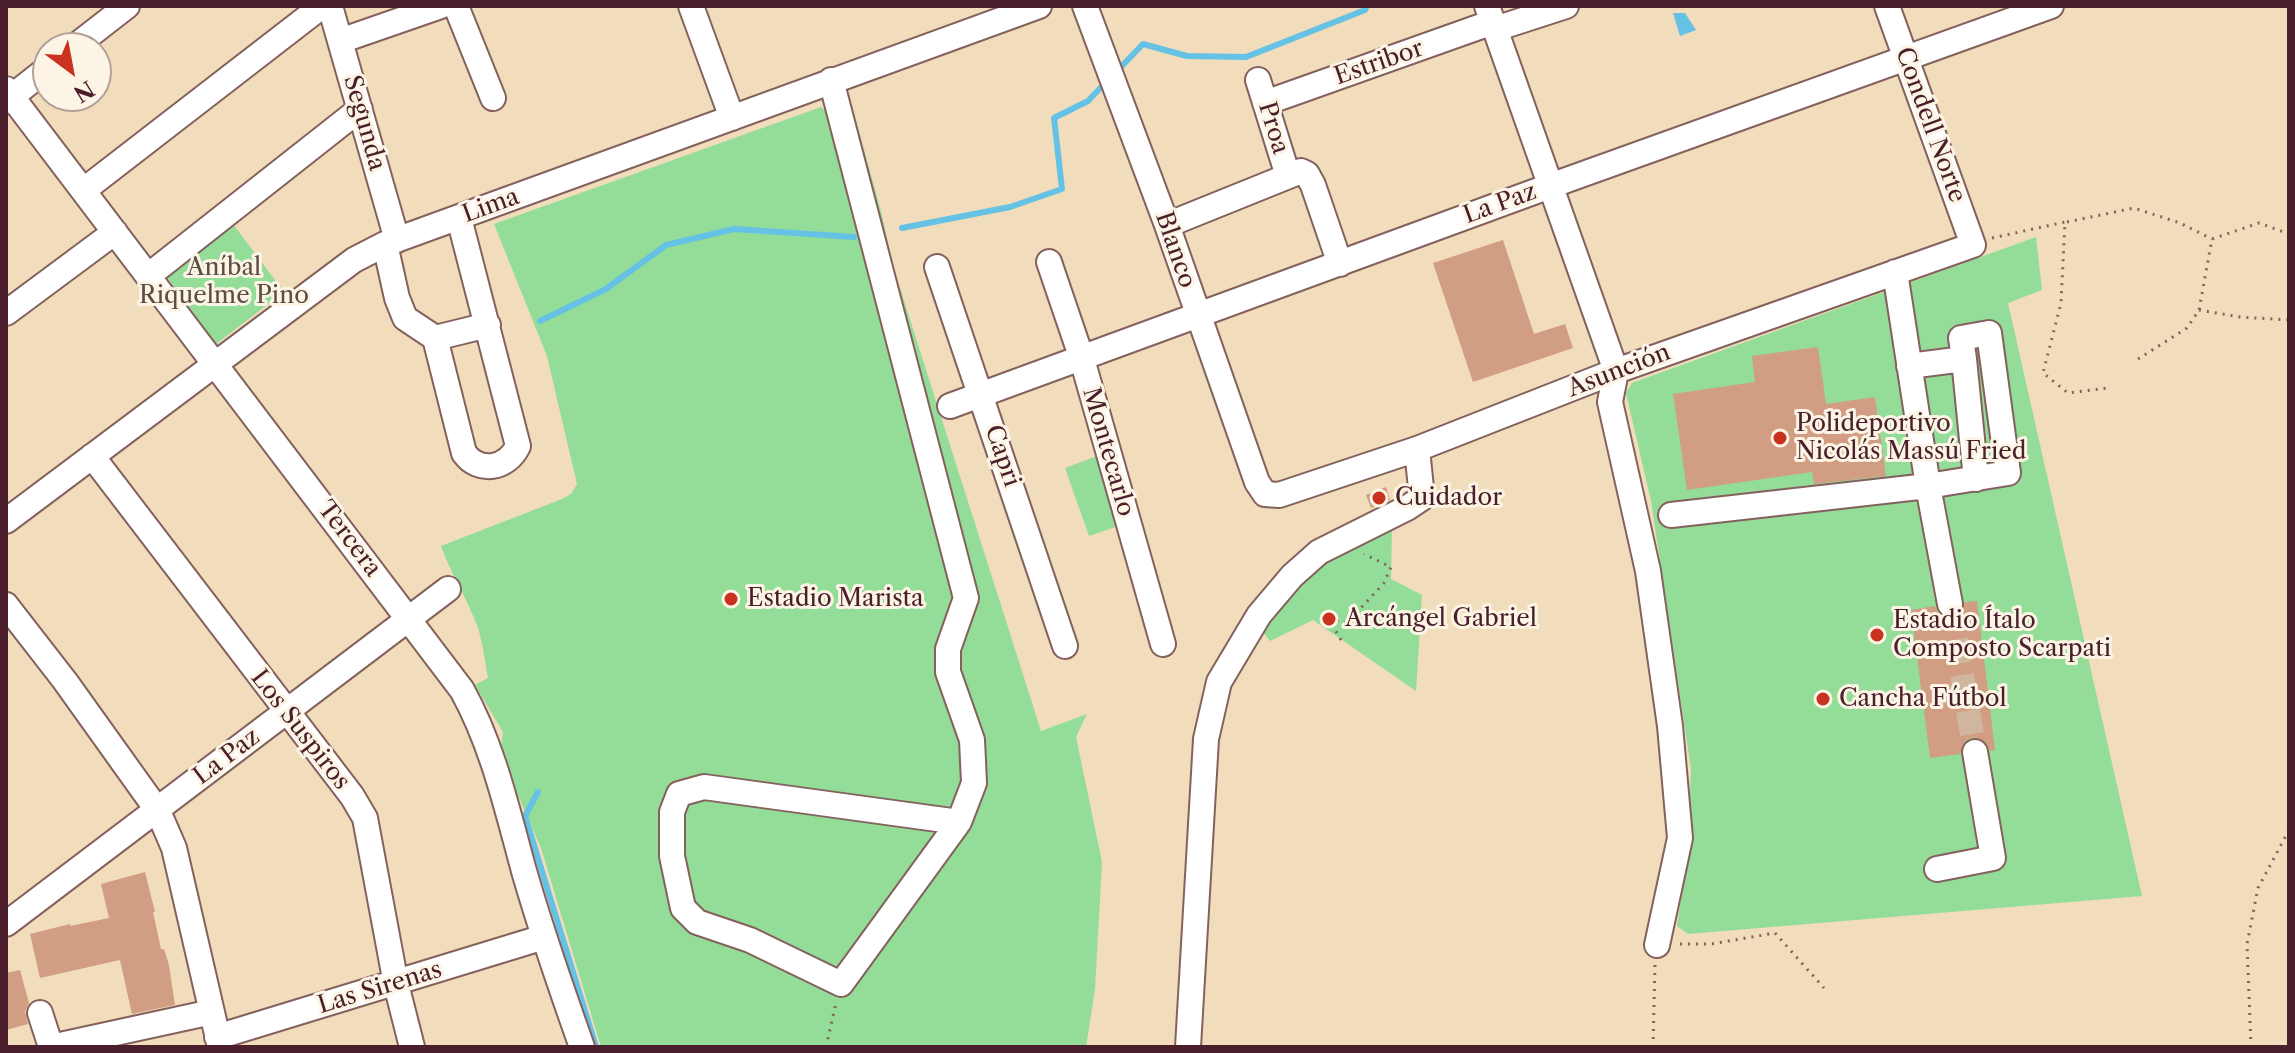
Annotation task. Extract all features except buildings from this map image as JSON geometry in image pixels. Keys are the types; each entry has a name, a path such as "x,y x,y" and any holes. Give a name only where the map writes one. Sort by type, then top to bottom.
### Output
{"street":[{"path":"94,32 127,6"},
{"path":"84,190 322,6"},
{"name":"Segunda","path":"330,6 360,109 391,242 397,298 405,318 435,338"},
{"path":"340,41 441,6"},
{"path":"456,6 493,98"},
{"path":"691,6 732,118"},
{"name":"Lima","path":"6,521 354,260 391,242 1039,6"},
{"name":"Blanco","path":"1085,6 1167,225 1257,482 1265,494"},
{"name":"Estribor","path":"1261,92 1492,19 1566,6"},
{"name":"Condell Norte","path":"1887,6 1973,245"},
{"name":"La Paz","path":"950,406 2051,6"},
{"path":"1492,19 1616,371 1610,402 1648,571 1670,726 1680,838 1657,945"},
{"path":"8,96 32,79"},
{"path":"831,80 966,598 948,649 948,672 972,740 974,783 959,822 841,984 750,940 697,922 683,908 672,856 672,812 679,794 704,787 959,822"},
{"name":"Proa","path":"1261,92 1340,264"},
{"name":"Tercera","path":"8,96 84,190 462,690 478,720 544,937 582,1047"},
{"path":"148,276 360,109"},
{"path":"1167,225 1298,175"},
{"path":"459,218 488,325 518,446 505,463 481,467 471,463 464,453 435,338 488,325"},
{"path":"6,313 115,232"},
{"name":"Asunción","path":"1265,494 1279,495 1417,449 1616,371 1973,245"},
{"name":"Montecarlo","path":"1049,262 1082,359 1163,644"},
{"name":"Capri","path":"937,267 1065,646"},
{"path":"1895,272 1928,486 1950,604"},
{"path":"1671,515 1928,486 1976,479 2008,473 1989,333 1961,338 1976,479"},
{"path":"1909,366 1964,359"},
{"path":"1188,1047 1206,739 1219,682 1259,615 1292,576 1319,552 1422,498 1417,449"},
{"name":"Los Suspiros","path":"92,456 352,796 365,818 396,984 412,1047"},
{"name":"La Paz","path":"6,924 448,589"},
{"path":"6,605 158,811 174,848 218,1042"},
{"path":"1937,869 1993,858 1975,752"},
{"name":"Las Sirenas","path":"218,1042 544,937"},
{"path":"40,1013 51,1047 212,1012"}],"path":[{"path":"1973,245 1995,236 2134,208 2180,223 2212,239 2259,223 2289,234"},
{"path":"2065,222 2061,303 2043,373 2068,393 2108,388"},
{"path":"2138,359 2187,328 2199,310 2212,239"},
{"path":"2199,310 2240,317 2289,320"},
{"path":"1341,640 1329,619 1347,623 1384,583 1391,567 1361,552 1351,534"},
{"path":"2251,1047 2247,944 2258,888 2289,830"},
{"path":"1653,1047 1657,945 1711,944 1775,933 1824,988"},
{"path":"826,1047 841,984"}],"green space":[{"name":"Estadio Marista","path":"851,102 893,266 1041,731 1087,714 1076,737 1102,862 1095,989 1086,1047 601,1047 541,848 506,768 501,747 503,732 475,685 488,678 478,628 441,546 562,499 571,494 577,484 547,356 494,224 821,107 826,111"},
{"name":"Aníbal Riquelme Pino","path":"230,220 284,292 216,344 163,272"},
{"name":"Estadio Ítalo Composto Scarpati","path":"2036,237 2042,290 2008,303 2142,896 1688,934 1677,926 1688,847 1691,769 1651,501 1626,393 1632,383"},
{"path":"1108,452 1133,521 1089,536 1065,468"},
{"path":"1392,527 1391,579 1422,595 1416,691 1313,620 1270,641 1262,631 1298,581 1331,553"}],"water":[{"path":"1673,13 1685,13 1696,30 1680,36"}],"waterway":[{"path":"1117,71 1143,44 1187,56 1246,57 1365,10 1367,6"},
{"path":"902,228 1010,207 1062,189 1054,118 1088,101 1106,82"},
{"path":"540,321 606,289 666,245 734,229 854,237"},
{"path":"538,792 525,816 596,1047"}],"tunnel":[{"path":"1950,604 1975,752"}],"place":[{"name":"Polideportivo Nicolás Massú Fried","path":"1780,438"},
{"name":"Cuidador","path":"1379,498"},
{"name":"Estadio Marista","path":"731,599"},
{"name":"Arcángel Gabriel","path":"1329,619"},
{"name":"Estadio Ítalo Composto Scarpati","path":"1877,635"},
{"name":"Cancha Fútbol","path":"1823,699"}]}
